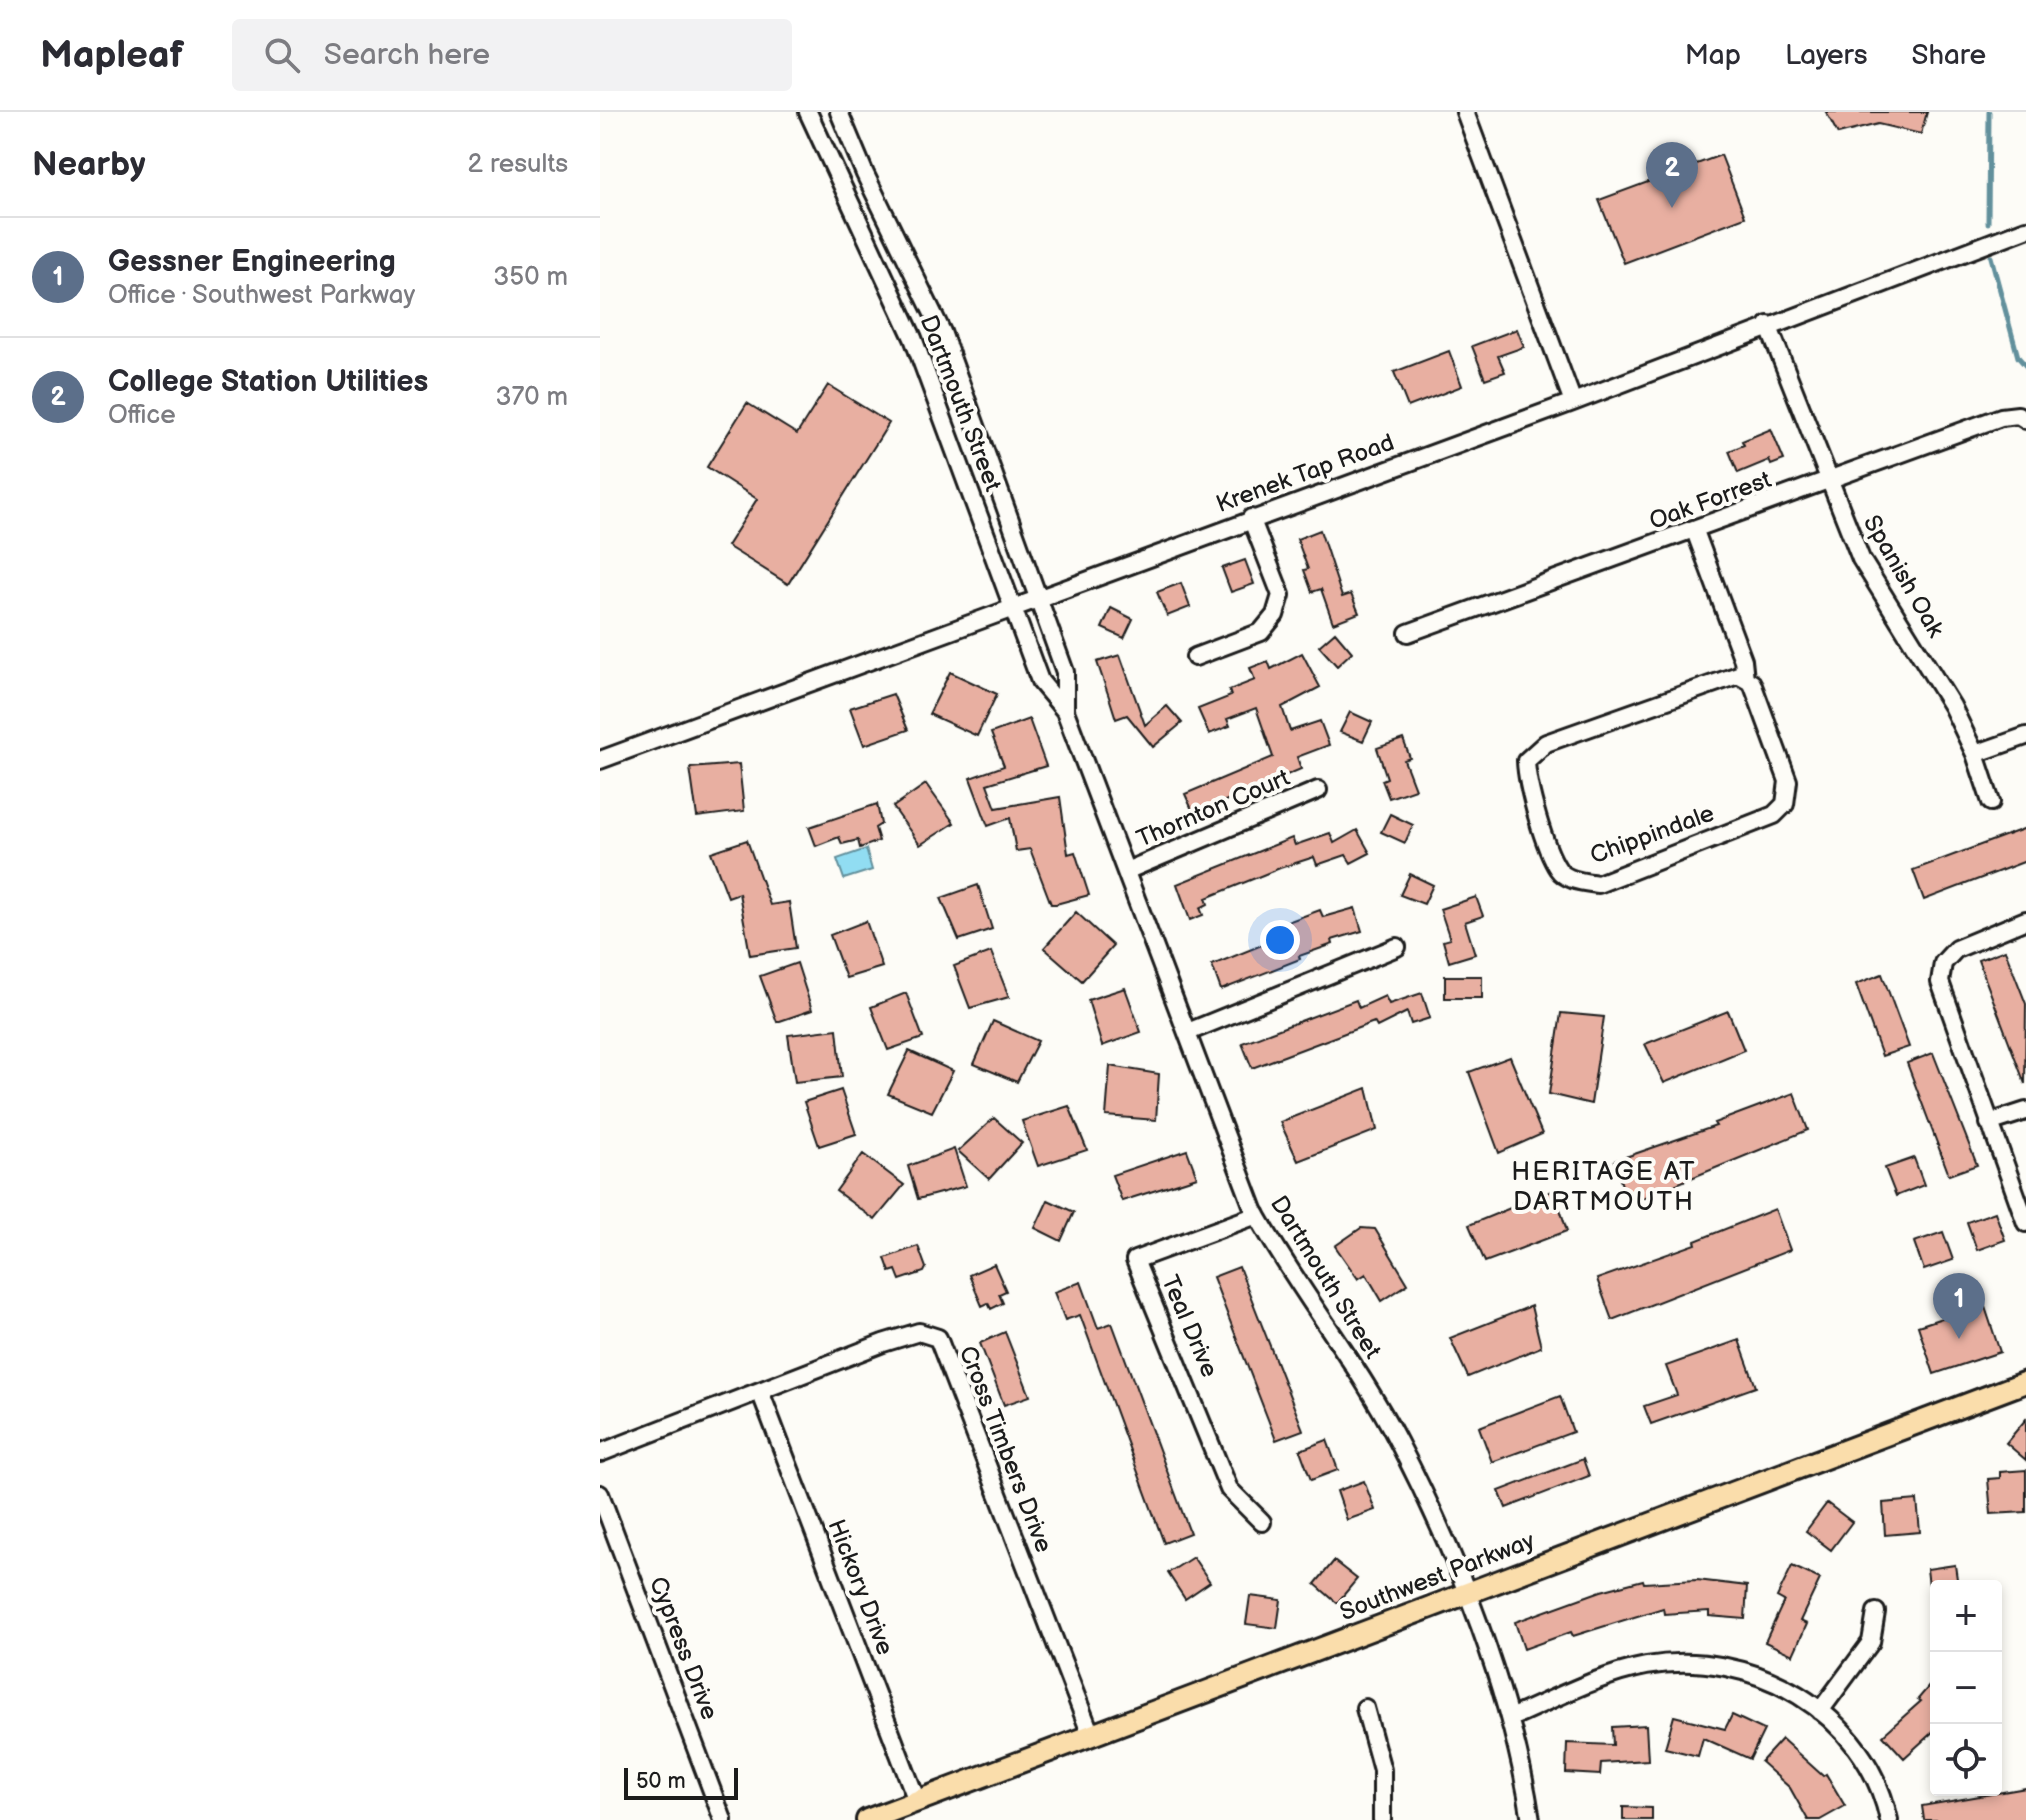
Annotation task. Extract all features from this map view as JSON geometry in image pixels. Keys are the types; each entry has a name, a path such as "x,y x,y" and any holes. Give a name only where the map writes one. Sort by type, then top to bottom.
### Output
{"main road":[{"name":"Southwest Parkway","path":"867,1820 2026,1382"}],"street":[{"name":"Dartmouth Street","path":"808,112 913,338 1040,681 1065,711 1257,1215 1280,1259 1320,1310 1399,1443 1466,1593 1510,1718 1524,1771 1531,1820"},
{"name":"Dartmouth Street","path":"839,112 942,332 1065,672 1065,711"},
{"path":"1465,112 1573,402"},
{"name":"Krenek Tap Road","path":"600,760 1573,402 2026,229"},
{"name":"Spanish Oak","path":"1768,325 1861,559 1937,678 1975,754 1991,802"},
{"name":"Oak Forrest","path":"1408,633 2001,417 2018,415 2026,420"},
{"path":"1195,657 1261,632 1275,615 1281,595 1251,518"},
{"name":"Chippindale","path":"1695,531 1743,660 1745,679"},
{"name":"Chippindale","path":"1738,675 1745,679 1752,683 1788,781 1785,804 1774,815 1598,884 1575,881 1559,871 1527,785 1526,761 1546,743 1738,675"},
{"path":"1975,754 2026,736"},
{"name":"Thornton Court","path":"1126,871 1318,790"},
{"path":"2026,922 1956,949 1943,963 1940,982 2026,1223"},
{"path":"1188,1032 1397,947"},
{"path":"1989,1123 2026,1111"},
{"name":"Teal Drive","path":"1257,1215 1135,1260 1229,1489 1262,1522"},
{"name":"Cross Timbers Drive","path":"600,1453 919,1332 938,1338 1091,1735"},
{"name":"Hickory Drive","path":"760,1391 917,1801"},
{"name":"Cypress Drive","path":"600,1494 723,1820"},
{"path":"1820,1711 1871,1642 1876,1612"},
{"path":"1510,1718 1590,1683 1644,1667 1679,1662 1757,1674 1789,1687 1855,1743 1889,1820"},
{"path":"1365,1708 1382,1770 1382,1820"}],"water":[{"path":"866,849 872,870 844,879 837,859"}],"building":[{"path":"1826,112 1927,112 1921,134 1878,124 1838,134"},
{"path":"1721,155 1745,217 1624,263 1599,200"},
{"path":"1517,329 1524,347 1498,356 1505,372 1485,379 1472,346"},
{"path":"1449,351 1462,386 1408,407 1394,372"},
{"path":"828,385 889,423 788,584 727,546 757,499 707,467 747,403 797,434"},
{"path":"1771,429 1784,460 1771,465 1769,460 1738,473 1729,451 1744,445 1742,441"},
{"path":"1320,530 1342,597 1351,594 1359,613 1333,623 1321,589 1312,592 1304,570 1308,569 1297,539"},
{"path":"1245,560 1254,584 1231,592 1222,568"},
{"path":"1181,583 1190,607 1167,616 1157,592"},
{"path":"1111,608 1133,619 1124,638 1102,628"},
{"path":"1335,632 1352,652 1337,666 1319,646"},
{"path":"1302,653 1320,687 1282,707 1290,731 1320,721 1329,745 1297,757 1301,769 1194,814 1185,794 1273,757 1256,708 1227,719 1230,726 1209,734 1198,709 1231,696 1229,690 1255,680 1250,668 1268,661 1271,669"},
{"path":"1120,655 1145,725 1167,706 1182,723 1153,747 1127,715 1116,719 1097,662"},
{"path":"950,672 997,694 977,736 929,714"},
{"path":"893,694 908,730 864,745 850,708"},
{"path":"1350,712 1372,722 1363,741 1340,732"},
{"path":"1029,719 1046,766 987,784 996,808 1060,797 1068,854 1075,852 1089,895 1056,904 1051,904 1030,849 1016,851 1010,818 988,826 970,778 1004,766 991,733"},
{"path":"1403,739 1410,758 1404,760 1415,789 1389,798 1382,780 1387,778 1377,748"},
{"path":"739,764 744,811 697,817 690,768"},
{"path":"926,784 954,823 920,845 893,807"},
{"path":"877,804 881,824 875,828 879,841 860,848 858,840 842,844 839,837 816,846 809,827"},
{"path":"1390,814 1413,825 1405,843 1381,832"},
{"path":"2026,828 2026,861 1924,900 1913,870"},
{"path":"1357,830 1370,853 1351,863 1346,855 1317,865 1314,857 1280,868 1206,898 1208,904 1200,908 1203,915 1190,920 1177,884 1292,838 1295,845 1330,833 1334,843"},
{"path":"747,840 770,905 789,902 796,948 750,955 739,893 728,897 711,852"},
{"path":"1410,874 1433,885 1424,904 1400,895"},
{"path":"978,885 992,929 959,940 941,898"},
{"path":"1476,897 1483,916 1465,922 1475,954 1449,962 1443,941 1450,939 1440,909"},
{"path":"1355,908 1362,931 1332,940 1333,944 1299,956 1300,959 1221,990 1212,965 1272,941 1268,929 1320,910 1323,917"},
{"path":"1076,912 1113,946 1082,981 1044,948"},
{"path":"866,921 882,967 846,978 830,935"},
{"path":"2005,950 2026,1004 2025,1084 1978,960"},
{"path":"991,952 1009,997 970,1008 954,966"},
{"path":"797,963 812,1010 777,1022 760,976"},
{"path":"1882,974 1909,1047 1882,1056 1856,984"},
{"path":"1445,976 1482,976 1482,998 1445,998"},
{"path":"1125,988 1141,1032 1102,1046 1088,1000"},
{"path":"906,993 923,1038 888,1050 871,1007"},
{"path":"1422,993 1430,1018 1411,1024 1407,1012 1377,1027 1374,1022 1252,1068 1242,1043 1356,1000 1359,1008 1385,996 1389,1004"},
{"path":"1728,1011 1744,1050 1664,1083 1645,1044"},
{"path":"1561,1013 1604,1017 1591,1104 1549,1094"},
{"path":"993,1021 1038,1041 1017,1082 974,1064"},
{"path":"837,1029 842,1077 795,1082 788,1035"},
{"path":"909,1051 953,1071 932,1112 888,1094"},
{"path":"1933,1053 1977,1165 1949,1175 1907,1063"},
{"path":"1510,1057 1542,1134 1499,1153 1469,1072"},
{"path":"1110,1066 1159,1074 1156,1120 1106,1116"},
{"path":"1367,1088 1377,1130 1298,1161 1280,1122"},
{"path":"841,1090 856,1134 819,1146 804,1102"},
{"path":"1794,1093 1808,1130 1628,1204 1614,1161 1716,1126 1714,1123"},
{"path":"1069,1106 1087,1150 1038,1166 1022,1121"},
{"path":"994,1118 1022,1143 989,1179 958,1151"},
{"path":"954,1149 966,1186 918,1199 908,1166"},
{"path":"1187,1150 1197,1177 1122,1201 1112,1175"},
{"path":"863,1154 904,1185 875,1220 836,1191"},
{"path":"1914,1158 1924,1185 1896,1196 1885,1168"},
{"path":"1554,1190 1567,1231 1485,1262 1469,1225"},
{"path":"1048,1200 1074,1212 1061,1241 1035,1228"},
{"path":"1775,1209 1790,1250 1612,1320 1597,1279 1696,1244 1695,1241"},
{"path":"1995,1212 2005,1240 1977,1250 1967,1222"},
{"path":"1361,1228 1375,1229 1408,1284 1382,1301 1366,1274 1358,1279 1335,1246"},
{"path":"1943,1232 1953,1260 1924,1270 1914,1242"},
{"path":"918,1246 926,1268 924,1272 900,1280 896,1270 890,1272 885,1258"},
{"path":"994,1264 1006,1291 999,1294 1003,1303 991,1309 988,1303 982,1306 969,1275"},
{"path":"1239,1267 1303,1430 1276,1440 1213,1277"},
{"path":"1081,1282 1098,1328 1112,1323 1190,1533 1164,1543 1080,1315 1065,1320 1054,1292"},
{"path":"1984,1304 2000,1352 1934,1374 1918,1326"},
{"path":"1531,1306 1541,1347 1468,1377 1450,1338"},
{"path":"1005,1332 1030,1396 1004,1405 980,1343"},
{"path":"1739,1340 1756,1387 1651,1424 1644,1406 1677,1395 1666,1366"},
{"path":"1560,1396 1573,1432 1492,1462 1479,1427"},
{"path":"2026,1419 2026,1460 2006,1443"},
{"path":"1327,1440 1338,1470 1311,1480 1300,1450"},
{"path":"1583,1459 1589,1476 1506,1508 1499,1491"},
{"path":"2026,1470 2026,1512 1991,1514 1988,1479 2000,1478 2000,1472"},
{"path":"1364,1481 1375,1510 1347,1520 1337,1491"},
{"path":"1917,1500 1920,1532 1885,1535 1883,1503"},
{"path":"1827,1503 1852,1522 1831,1550 1806,1531"},
{"path":"1193,1557 1210,1582 1185,1599 1168,1573"},
{"path":"1334,1561 1357,1579 1337,1603 1315,1584"},
{"path":"1955,1565 1957,1580 1930,1580 1929,1586 1927,1569"},
{"path":"1792,1566 1820,1579 1800,1621 1807,1624 1793,1655 1765,1642 1784,1601 1777,1597"},
{"path":"1643,1580 1644,1583 1697,1580 1747,1586 1745,1619 1709,1616 1709,1611 1664,1614 1663,1608 1573,1636 1571,1632 1524,1649 1515,1622 1601,1591"},
{"path":"1250,1596 1281,1600 1277,1628 1246,1624"},
{"path":"1930,1685 1930,1734 1904,1758 1883,1735 1921,1701 1918,1699"},
{"path":"1732,1715 1764,1730 1750,1759 1703,1738 1698,1756 1665,1748 1674,1716 1725,1729"},
{"path":"1646,1725 1648,1760 1601,1763 1600,1775 1566,1773 1567,1743 1613,1745 1612,1727"},
{"path":"1782,1739 1823,1776 1826,1774 1845,1806 1820,1820 1808,1820 1790,1788 1761,1762"},
{"path":"2026,1788 2026,1820 1924,1820 1922,1806 1980,1796 2002,1796 2002,1792"},
{"path":"1623,1807 1652,1808 1652,1820 1623,1820"}],"waterway":[{"path":"1988,223 1989,112"},
{"path":"1991,257 2018,357 2026,366"}],"place":[{"name":"College Station Utilities","path":"1672,208"},
{"name":"Gessner Engineering","path":"1959,1339"}],"district":[{"name":"HERITAGE AT DARTMOUTH","path":"1604,1186"}]}
